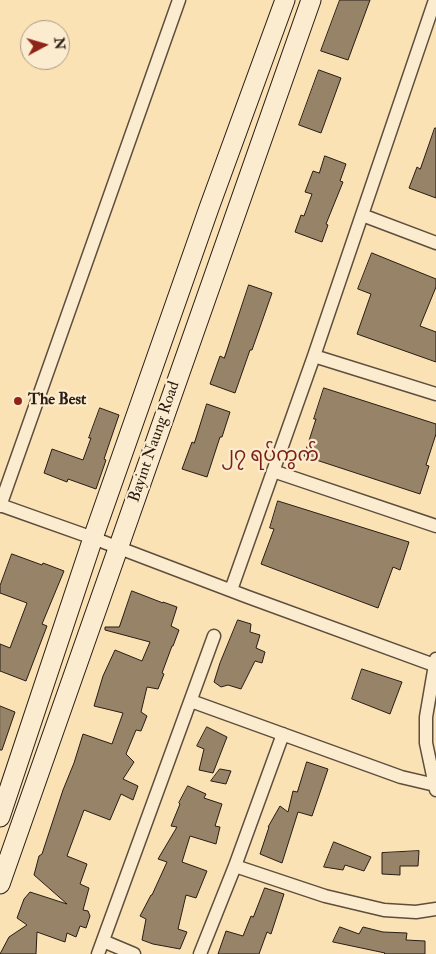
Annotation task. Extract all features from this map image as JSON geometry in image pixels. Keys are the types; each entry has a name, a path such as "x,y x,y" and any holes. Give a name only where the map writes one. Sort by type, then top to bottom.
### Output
{"main road":[{"name":"Bayint Naung Road","path":"0,817 93,538 285,0"},
{"name":"Bayint Naung Road","path":"0,884 311,0"},
{"path":"190,262 215,272"}],"street":[{"path":"179,0 0,505 118,547 248,597 435,662 426,717 426,743 436,788 191,701"},
{"path":"231,590 314,356 435,0"},
{"path":"362,215 436,243"},
{"path":"314,356 436,394"},
{"path":"273,471 436,526"},
{"path":"98,954 214,636"},
{"path":"200,954 235,866 282,734"},
{"path":"235,866 325,896 384,910 416,912 436,909"},
{"path":"103,941 134,954"}],"building":[{"path":"340,0 370,0 348,60 321,51"},
{"path":"319,70 341,78 321,133 299,125"},
{"path":"435,128 436,198 409,188 417,167 420,169"},
{"path":"325,156 346,164 340,181 343,182 326,224 328,225 322,242 295,232 301,215 304,216 312,194 305,192 313,171 319,173"},
{"path":"372,253 436,279 436,287 420,326 436,332 436,362 357,334 371,294 358,289"},
{"path":"249,285 272,293 235,393 210,384 220,356 224,358"},
{"path":"324,388 436,424 436,434 426,465 429,466 420,494 304,456"},
{"path":"207,404 230,412 207,477 182,469 192,442 194,443"},
{"path":"100,408 119,415 96,489 68,479 67,482 44,473 52,449 83,460"},
{"path":"278,501 409,542 400,570 393,567 378,608 261,564 274,529 270,528"},
{"path":"12,554 64,571 42,624 47,626 26,681 0,671 0,644 10,648 27,603 0,593 0,586"},
{"path":"132,591 177,607 171,626 179,630 162,673 164,674 158,689 147,687 141,712 147,716 141,731 136,730 126,754 134,762 123,779 138,786 133,800 121,794 110,820 84,810 67,856 87,864 80,884 89,888 83,910 88,911 90,916 86,928 80,926 76,937 67,933 65,942 37,932 36,954 0,954 9,937 27,925 17,918 24,899 30,892 67,904 34,875 39,856 42,854 83,734 112,744 123,713 94,706 103,676 115,650 142,661 150,642 105,630 105,627 119,627"},
{"path":"238,620 251,624 250,632 260,635 256,648 265,652 262,663 255,661 241,689 228,685 221,687 214,682"},
{"path":"362,669 402,682 390,714 352,699"},
{"path":"0,706 15,712 2,750 0,750"},
{"path":"207,727 227,737 213,773 199,770 204,749 197,746"},
{"path":"307,762 328,769 312,816 298,812 282,863 260,854 268,827 280,806 288,812 293,791 297,792"},
{"path":"220,769 231,771 226,784 211,781"},
{"path":"188,786 206,794 204,798 222,804 215,826 220,827 216,844 190,836 182,862 207,871 196,898 186,895 178,929 187,932 180,949 142,940 146,919 140,916 167,862 158,859 177,827 171,826 179,803"},
{"path":"334,842 371,857 364,871 345,865 343,870 324,867"},
{"path":"419,851 418,866 400,866 400,875 382,874 382,853"},
{"path":"265,888 284,894 271,934 267,932 259,954 218,954 226,931 243,936"},
{"path":"340,927 359,934 363,927 383,932 407,933 406,940 425,941 425,954 384,954 333,942"}],"place":[{"name":"The Best","path":"18,401"}],"district":[{"name":"၂၇ ရပ်ကွက်","path":"270,457"}]}
